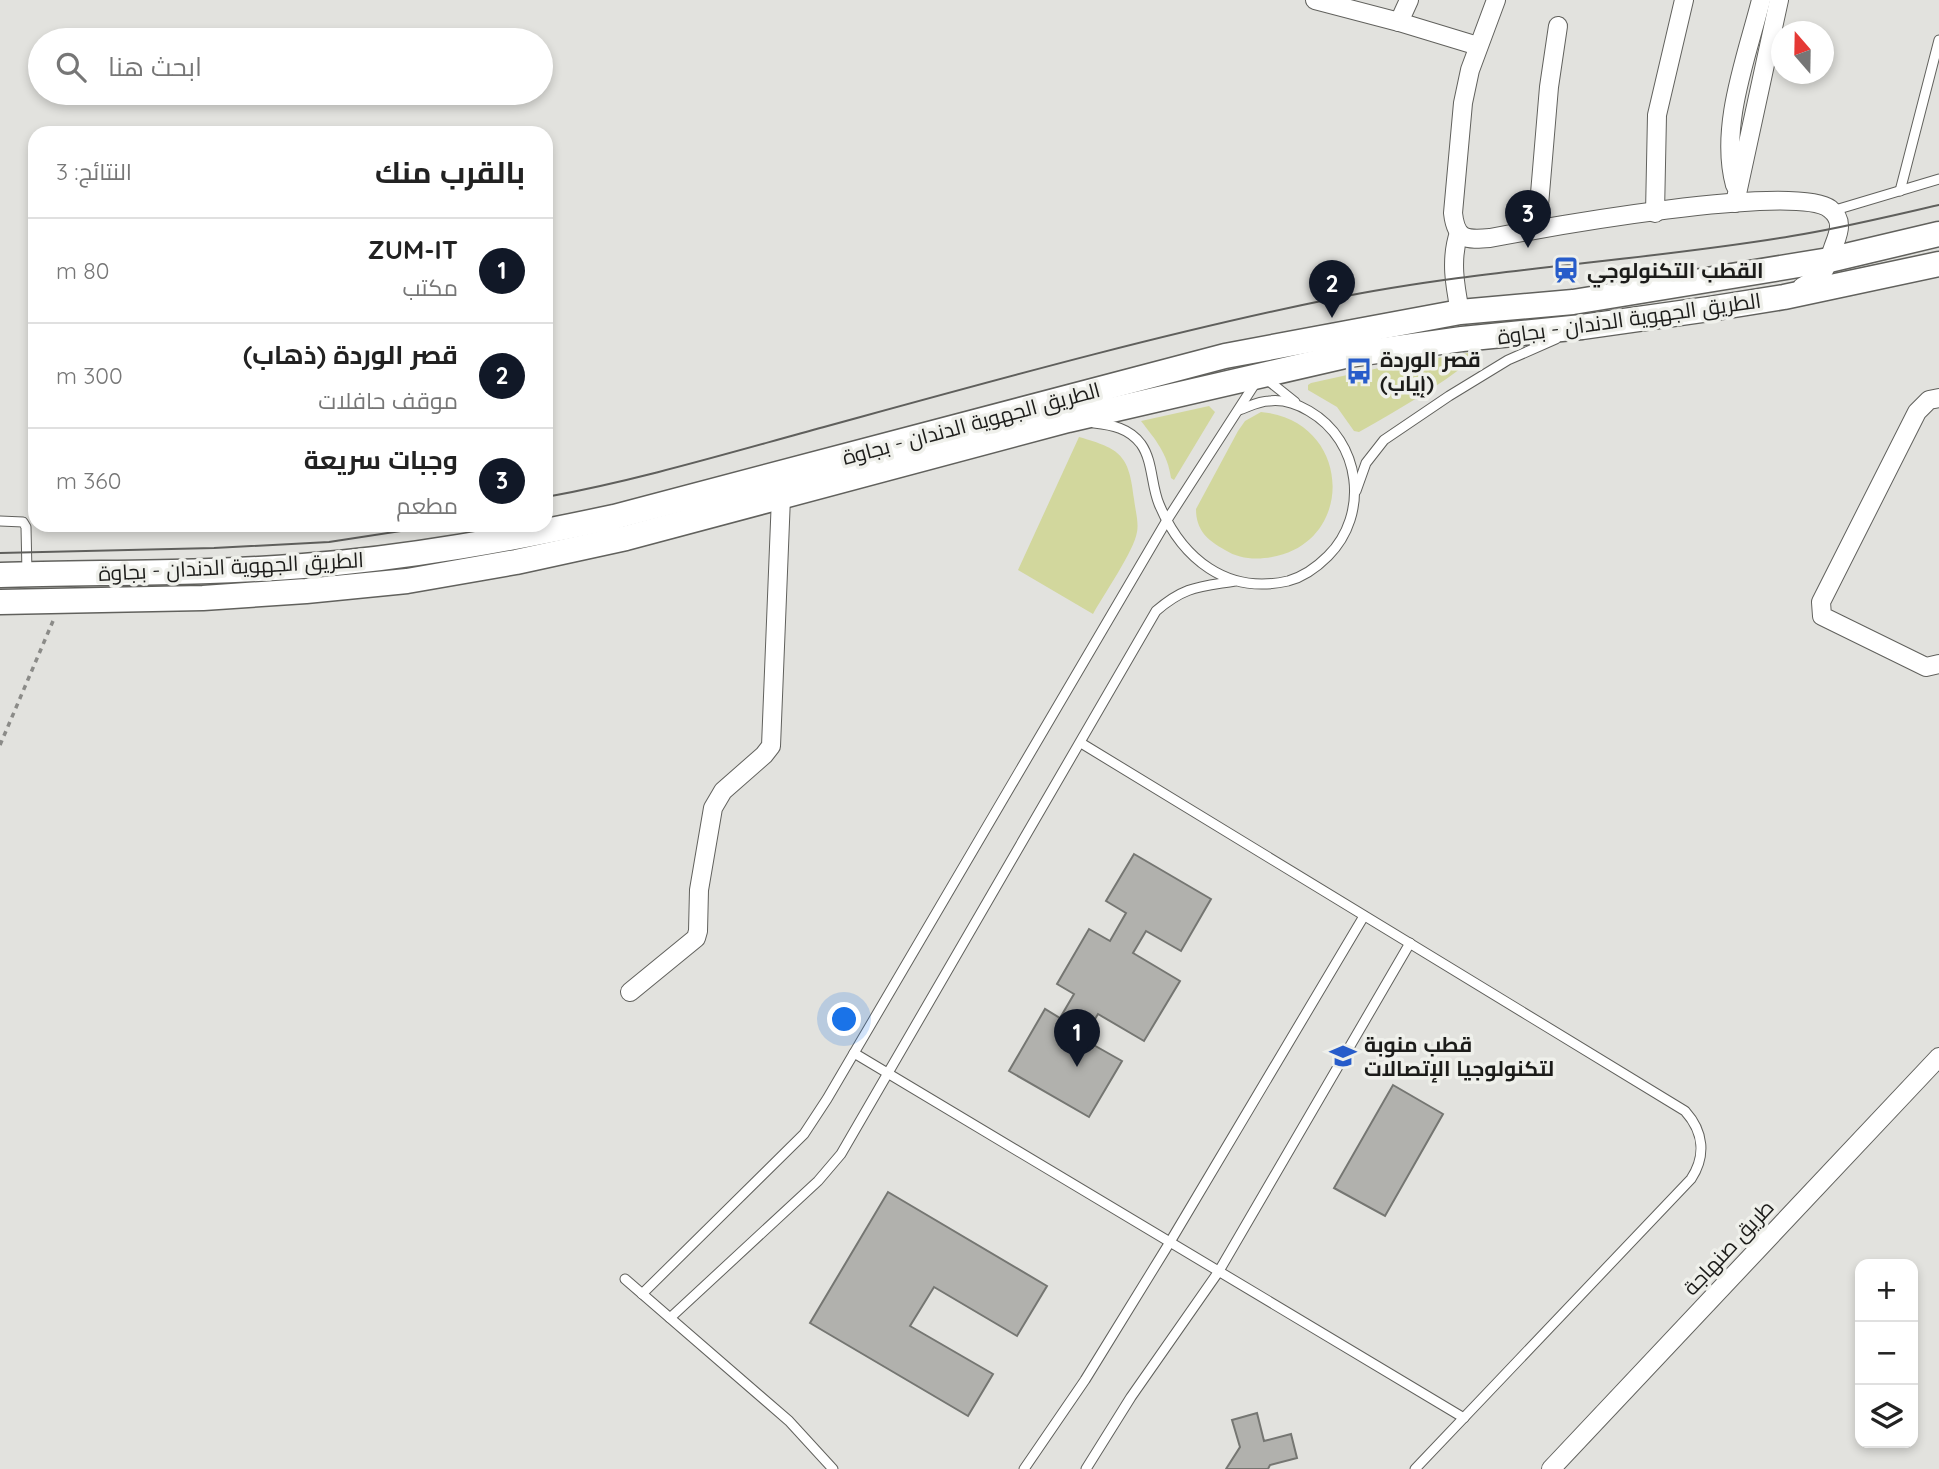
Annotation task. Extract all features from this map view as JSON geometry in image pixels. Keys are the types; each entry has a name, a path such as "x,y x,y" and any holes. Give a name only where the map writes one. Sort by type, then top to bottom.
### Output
{"main road":[{"name":"الطريق الجهوية الدندان - بجاوة","path":"0,602 203,598 306,591 407,581 516,562 626,538 1068,420 1251,365 1308,339 1460,312 1573,302 1829,260 1939,234"},
{"name":"الطريق الجهوية الدندان - بجاوة","path":"553,530 1251,365 1582,327 1784,297 1939,264"},
{"path":"1460,312 1462,339"},
{"name":"الطريق الجهوية الدندان - بجاوة","path":"0,575 201,572 304,566 403,555 544,532"}],"street":[{"path":"1315,0 1478,46"},
{"path":"1399,22 1409,0"},
{"path":"1496,0 1478,46 1463,103 1453,213 1454,224 1459,233 1470,239 1655,213 1737,197 1800,201 1829,208 1840,232 1822,276 1784,297"},
{"path":"1655,213 1657,115 1684,0"},
{"path":"1737,197 1731,152 1732,111 1761,0"},
{"path":"1737,197 1779,0"},
{"path":"1537,229 1549,87 1558,26"},
{"path":"1459,233 1454,247 1454,279 1460,312"},
{"path":"1939,398 1929,400 1917,412 1821,602 1820,609 1822,616 1840,626 1926,667 1939,664"},
{"path":"630,992 696,939 699,890 713,808 723,791 771,746 781,496"},
{"name":"طريق صنهاجة","path":"1551,1469 1939,1057"}],"lane":[{"path":"1900,191 1939,40"},
{"path":"1832,211 1939,179"},
{"path":"670,1318 818,1181 841,1154 1156,611 1173,596 1195,587 1235,582 1263,585 1291,580 1317,567 1337,547 1351,521 1356,493 1366,463 1384,440 1508,360 1582,327"},
{"path":"1278,356 1308,339"},
{"path":"642,1294 804,1134 1167,520 1238,411 1251,365 1296,403 1321,418 1340,438 1352,464 1356,493"},
{"path":"1238,411 1268,401 1296,403"},
{"path":"1068,420 1115,426 1130,433 1141,443 1148,457 1159,503 1167,520 1188,551 1209,570 1235,582"},
{"path":"0,521 19,520 26,527 27,574"},
{"path":"1081,743 1685,1111 1698,1129 1702,1153 1698,1168 1691,1179 1415,1469"},
{"path":"1024,1469 1085,1380 1170,1242 1364,916"},
{"path":"1086,1469 1131,1397 1219,1271 1410,943"},
{"path":"853,1053 1464,1418"},
{"path":"625,1279 789,1421 833,1469"}],"path":[{"path":"0,745 62,600"}],"green space":[{"path":"1468,353 1473,359 1460,369 1359,432 1354,431 1337,407 1308,390 1311,383 1388,366"},
{"path":"1209,406 1215,412 1174,480 1160,447 1141,421"},
{"path":"1261,412 1291,420 1313,436 1327,457 1332,482 1330,507 1319,529 1300,547 1272,557 1242,557 1230,553 1208,538 1200,529 1196,509 1238,431 1245,421"},
{"path":"1079,437 1114,450 1125,463 1132,484 1137,520 1135,540 1093,614 1018,570"}],"building":[{"path":"1134,854 1211,899 1181,951 1146,931 1133,953 1180,981 1144,1041 1098,1014 1083,1039 1122,1061 1089,1117 1009,1071 1045,1009 1060,1018 1074,994 1057,984 1089,929 1110,941 1126,913 1106,901"},
{"path":"1393,1085 1443,1114 1385,1216 1334,1188"},
{"path":"888,1192 1047,1286 1017,1336 934,1287 910,1326 993,1374 968,1416 810,1323"},
{"path":"1257,1413 1264,1441 1291,1434 1297,1458 1270,1465 1268,1469 1226,1469 1240,1447 1232,1420"}],"tram line":[{"path":"553,496 685,465 1140,343 1331,299 1503,272 1734,245 1829,229 1939,205"},
{"path":"0,553 214,548 329,542 394,532"}],"place":[{"name":"وجبات سريعة","path":"1528,248"},
{"name":"القطب التكنولوجي","path":"1566,270"},
{"name":"قصر الوردة (ذهاب)","path":"1332,318"},
{"name":"قصر الوردة (إياب)","path":"1359,371"},
{"name":"قطب منوبة لتكنولوجيا الإتصالات","path":"1343,1056"},
{"name":"ZUM-IT","path":"1077,1067"}]}
